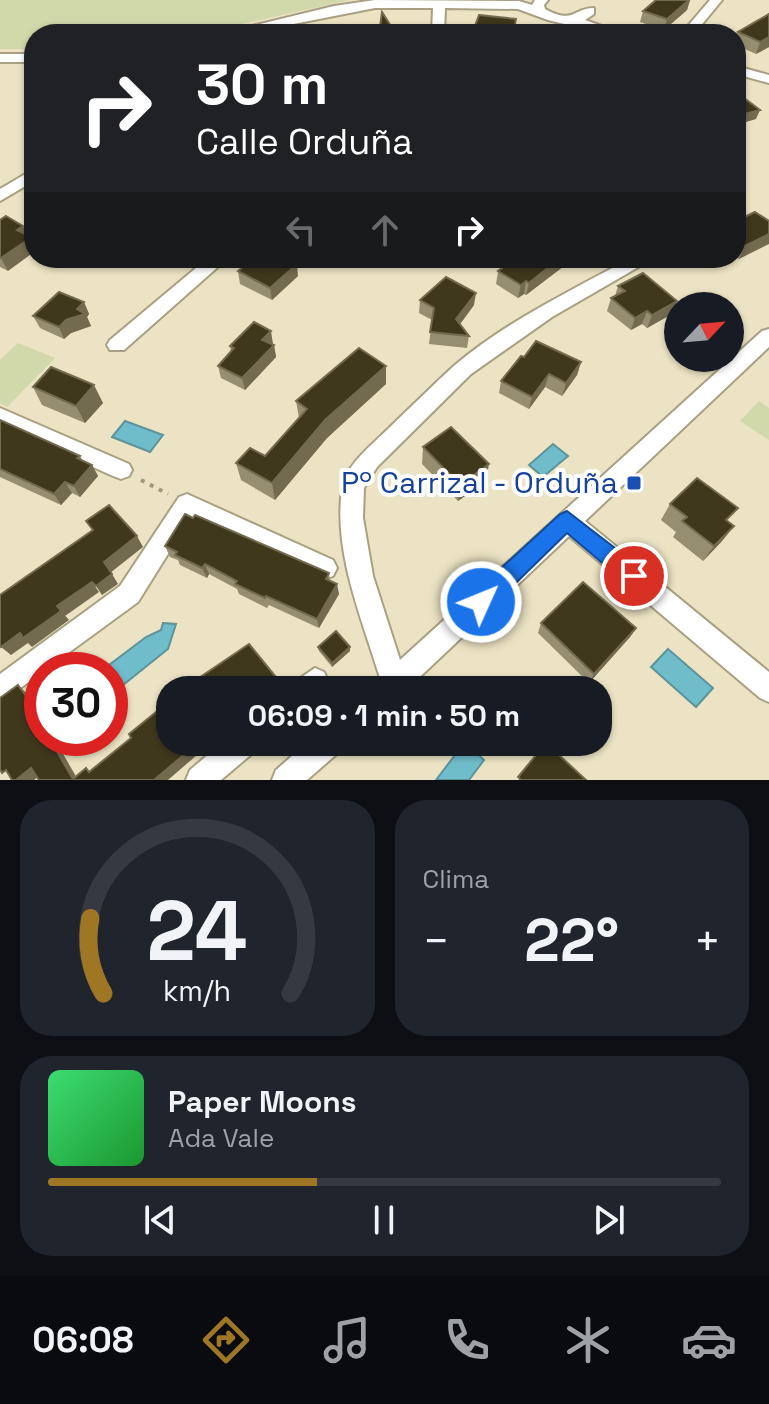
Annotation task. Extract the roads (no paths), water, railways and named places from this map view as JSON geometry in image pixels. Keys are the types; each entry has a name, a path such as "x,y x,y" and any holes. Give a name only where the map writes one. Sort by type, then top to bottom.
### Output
{"street":[{"path":"696,24 716,0"},
{"path":"438,24 439,3"},
{"path":"270,24 375,4 439,3 540,4 548,16 582,24"},
{"path":"571,20 584,17 587,4"},
{"path":"587,4 600,24"},
{"path":"0,58 24,58"},
{"path":"746,73 769,79"},
{"path":"0,196 24,180"},
{"path":"117,345 207,268"},
{"path":"388,676 361,576 352,518 353,486 369,461 464,369 546,312 627,268"},
{"path":"403,676 567,520 769,336"},
{"path":"0,416 121,470"},
{"path":"0,690 129,594 187,504 325,568"},
{"path":"567,520 769,689"},
{"path":"200,780 228,756"},
{"path":"286,780 313,756"}],"water":[{"path":"125,421 163,435 150,452 112,437"},
{"path":"553,444 568,456 543,477 529,465"},
{"path":"163,623 176,624 168,649 128,681 126,652 161,630"},
{"path":"668,649 713,688 696,707 651,667"},
{"path":"454,756 480,756 484,760 469,780 436,780"}],"place":[{"name":"Pº Carrizal - Orduña","path":"634,483"}]}
